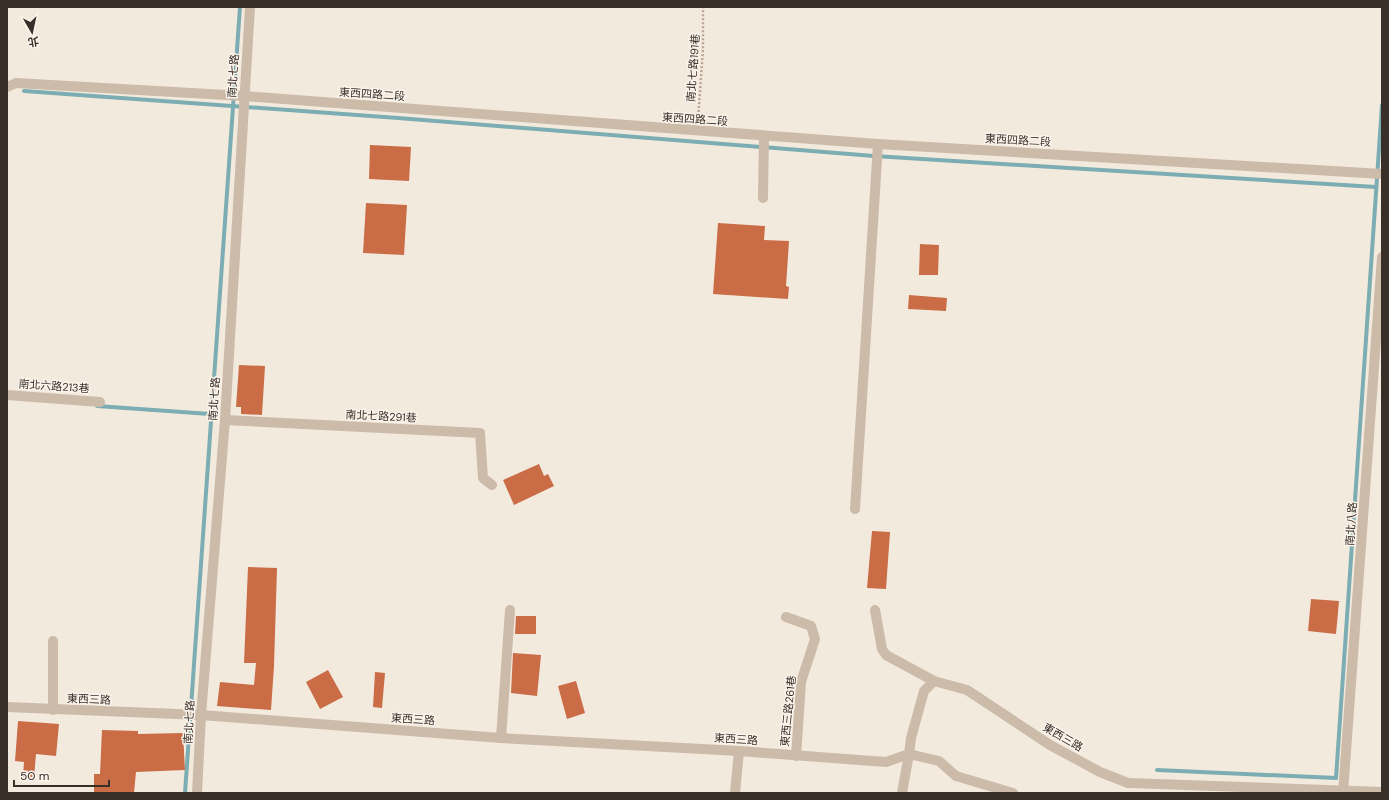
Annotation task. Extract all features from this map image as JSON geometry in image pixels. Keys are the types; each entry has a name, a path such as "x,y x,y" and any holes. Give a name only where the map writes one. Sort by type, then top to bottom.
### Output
{"street":[{"name":"南北七路","path":"197,793 201,716 225,420 250,7"},
{"name":"東西四路二段","path":"7,88 16,83 244,96 878,144 1382,174"},
{"path":"763,198 764,136"},
{"path":"855,509 878,144"},
{"name":"南北八路","path":"1343,791 1382,257"},
{"name":"南北六路213巷","path":"7,394 100,402"},
{"name":"南北七路291巷","path":"225,420 480,433 483,478 492,485"},
{"path":"501,738 510,610"},
{"name":"東西三路","path":"875,610 882,649 886,655 934,681 967,690 1050,745 1100,772 1128,783 1382,792"},
{"name":"東西三路261巷","path":"786,617 811,626 815,638 801,682 796,756"},
{"path":"53,641 53,710"},
{"path":"902,793 911,738 924,691 934,681"},
{"name":"東西三路","path":"7,707 201,716 501,738 739,751 886,762 909,754"},
{"path":"735,793 739,751"},
{"path":"909,754 939,761 956,776 1013,793"},
{"path":"1128,783 1132,793"}],"path":[{"name":"南北七路191巷","path":"697,131 703,49 704,7"}],"building":[{"path":"370,145 411,147 409,181 369,179"},
{"path":"366,203 407,205 404,255 363,253"},
{"path":"718,223 765,226 764,240 789,241 786,286 789,287 788,299 713,294"},
{"path":"920,244 939,245 938,275 919,275"},
{"path":"909,295 947,298 946,311 908,309"},
{"path":"239,365 265,366 262,415 241,414 241,407 236,407"},
{"path":"539,464 544,476 548,474 554,486 514,505 503,480"},
{"path":"872,531 890,532 886,589 867,588"},
{"path":"248,567 277,568 271,710 217,706 220,682 254,685 256,663 244,663"},
{"path":"1311,599 1339,601 1336,634 1308,631"},
{"path":"516,616 536,616 536,634 515,634"},
{"path":"513,653 541,655 537,696 511,693"},
{"path":"328,670 343,697 320,709 306,682"},
{"path":"375,672 385,673 382,708 373,707"},
{"path":"576,681 585,713 567,719 558,686"},
{"path":"18,721 59,724 56,756 36,754 34,777 23,777 24,762 15,761"},
{"path":"102,730 138,731 138,734 183,733 185,770 136,772 134,793 94,793 94,774 100,774"}],"waterway":[{"path":"185,793 240,7"},
{"path":"24,91 398,118 874,156 1376,187"},
{"path":"1157,770 1336,778 1382,105"},
{"path":"97,406 210,414"}]}
